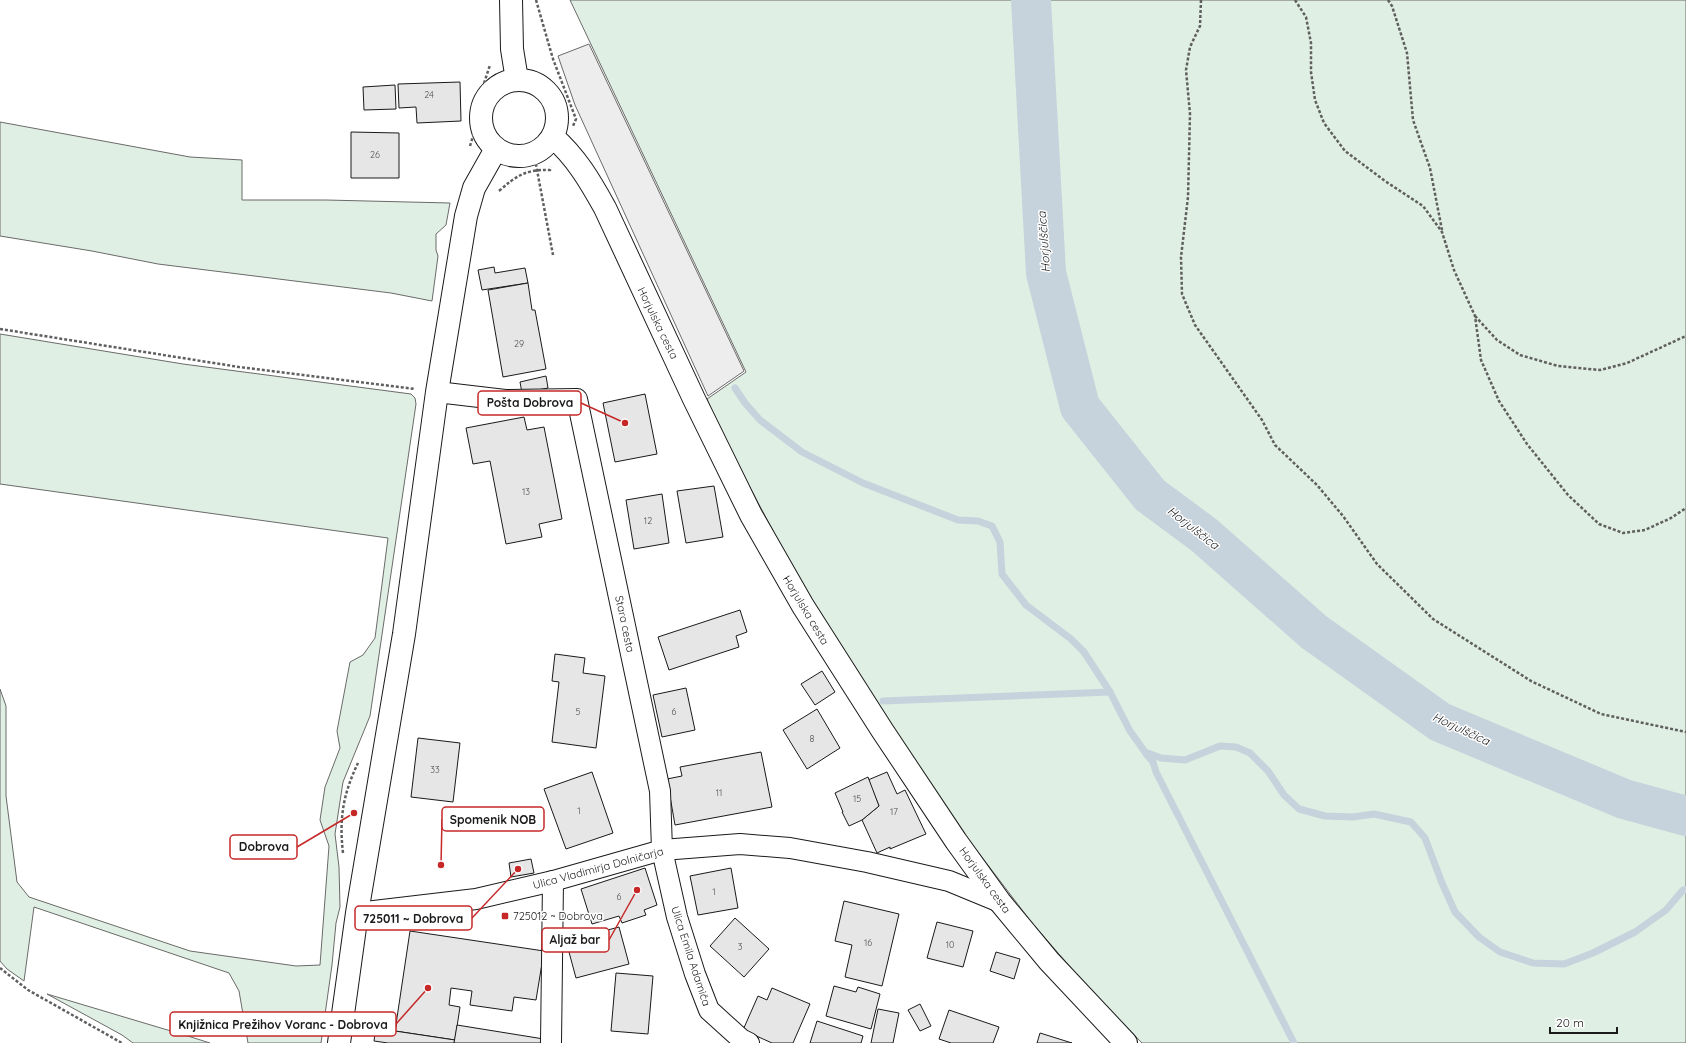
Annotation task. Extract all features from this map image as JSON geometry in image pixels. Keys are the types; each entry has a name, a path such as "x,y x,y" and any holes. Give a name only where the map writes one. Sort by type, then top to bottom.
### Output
{"street":[{"path":"511,0 512,49 517,80"},
{"path":"517,80 530,81 542,88 552,97 557,110 557,124 553,137 545,147 534,154 521,157 508,155 496,148 487,139 482,126 481,113 485,101 493,90 504,83 517,80"},
{"name":"Horjulska cesta","path":"553,137 578,163 590,181 748,509 802,606 956,841 1000,902 1049,961 1126,1043"},
{"path":"339,1043 357,913 404,634 437,392 466,216 474,188 496,148"},
{"name":"Stara cesta","path":"437,392 505,400 577,399 660,791 662,850"},
{"name":"Ulica Vladimirja Dolničarja","path":"357,913 476,899 553,881 662,850 740,844 790,848 867,862 949,881 1000,902"},
{"name":"Ulica Emila Adamiča","path":"662,850 677,918 709,1010 741,1039 749,1043"},
{"path":"551,1043 553,881"}],"path":[{"path":"1201,0 1200,26 1190,47 1186,70 1190,114 1188,196 1181,257 1182,294 1195,325 1262,420 1275,445 1317,485 1343,516 1377,564 1433,619 1531,681 1600,714 1686,732"},
{"path":"1295,0 1306,17 1312,43 1311,72 1315,100 1324,123 1345,151 1385,181 1423,206 1442,232"},
{"path":"1388,0 1392,6 1407,53 1413,120 1430,168 1442,232 1454,270 1475,316 1481,360 1499,401 1527,444 1568,495 1600,524 1623,533 1645,530 1671,518 1686,508"},
{"path":"470,147 474,133 474,114 491,62"},
{"path":"534,154 553,255"},
{"path":"1475,316 1497,340 1520,354 1558,366 1600,370 1627,363 1686,336"},
{"path":"0,329 217,364 437,392"},
{"path":"0,968 28,990 122,1043"}],"green space":[{"path":"570,0 1686,0 1686,1043 1142,1043 1092,992 1032,923 962,831 874,702 805,591 721,433 707,399 746,372"},
{"path":"0,122 190,157 242,160 242,200 326,200 450,203 446,225 436,234 436,250 438,256 432,301 391,293 158,264 92,251 0,236"},
{"path":"0,334 183,364 411,394 415,398 416,404 370,716 343,782 335,834 339,867 340,907 336,923 332,965 321,1043 248,1043 239,991 229,973 34,907 24,981 7,969 0,961 0,689 6,706 6,796 17,882 29,897 190,951 296,966 320,965 329,846 320,820 325,787 340,748 337,731 350,662 363,655 375,638 388,538 0,484"},
{"path":"47,994 210,1043 133,1043 122,1035"}],"shaded area":[{"path":"589,44 744,371 708,396 575,105 558,56"}],"building":[{"path":"460,82 461,121 417,123 416,107 399,108 398,84"},
{"path":"395,85 396,109 364,110 363,87"},
{"path":"351,132 399,133 399,178 351,178"},
{"path":"494,267 495,273 525,268 528,283 482,290 478,270"},
{"path":"528,283 532,310 535,310 546,369 503,377 488,290"},
{"path":"546,376 548,388 522,393 520,382"},
{"path":"645,394 657,454 615,462 603,403"},
{"path":"524,417 527,430 544,427 562,519 539,524 542,537 506,544 490,461 473,464 466,428"},
{"path":"714,486 723,537 686,543 677,491"},
{"path":"662,494 669,543 634,549 626,500"},
{"path":"740,610 747,632 736,636 739,647 669,670 658,637"},
{"path":"555,654 585,658 583,673 605,676 596,748 552,742 559,682 552,681"},
{"path":"822,671 835,692 815,705 801,684"},
{"path":"686,688 695,730 662,737 653,695"},
{"path":"817,709 840,748 807,769 783,730"},
{"path":"418,738 460,743 453,802 411,797"},
{"path":"761,752 772,807 675,825 667,779 682,776 680,767"},
{"path":"592,772 613,833 566,849 544,789"},
{"path":"887,772 897,794 905,790 926,834 877,853 862,820 879,806 868,780"},
{"path":"868,777 879,806 862,820 849,826 835,793"},
{"path":"531,859 534,873 511,877 509,863"},
{"path":"645,868 657,905 644,910 646,915 622,923 619,916 592,924 581,889"},
{"path":"731,868 738,908 698,915 690,876"},
{"path":"844,901 899,914 882,986 845,977 852,945 835,941"},
{"path":"735,918 769,949 744,977 710,946"},
{"path":"937,922 973,931 963,967 927,958"},
{"path":"619,927 629,964 576,978 566,941"},
{"path":"410,931 544,951 536,1000 514,997 512,1011 470,1005 472,991 451,988 449,1005 460,1007 455,1040 395,1031"},
{"path":"996,952 1020,959 1014,979 990,971"},
{"path":"616,973 653,976 648,1034 611,1031"},
{"path":"834,986 856,992 858,987 880,994 871,1029 826,1016"},
{"path":"772,988 810,1004 793,1043 772,1043 743,1030 758,996 767,1000"},
{"path":"920,1004 931,1026 920,1031 908,1010"},
{"path":"878,1009 899,1013 893,1043 871,1043"},
{"path":"949,1010 999,1027 993,1043 951,1043 939,1039"},
{"path":"377,1019 397,1022 395,1031 455,1040 454,1043 388,1043 374,1041"},
{"path":"817,1021 863,1036 861,1043 810,1043"},
{"path":"457,1025 550,1040 550,1043 454,1043"},
{"path":"1040,1033 1072,1043 1037,1043"}],"waterway":[{"name":"Horjulščica","path":"1031,0 1046,273 1080,407 1150,495 1204,535 1314,632 1440,722 1624,799 1686,816"},
{"path":"735,388 745,403 760,420 802,452 863,483 958,520 978,521 992,526 1000,542 1002,574 1026,605 1071,639 1084,652 1110,692 1130,731 1145,752 1161,758 1185,760 1220,746 1236,747 1250,753 1268,771 1284,795 1299,809 1325,816 1353,817 1374,814 1411,822 1425,838 1455,912 1479,937 1500,952 1533,963 1564,964 1593,953 1635,932 1666,910 1683,890 1686,890"},
{"path":"883,701 1110,692"},
{"path":"1146,754 1153,762 1156,772 1294,1043"}],"place":[{"name":"Pošta Dobrova","path":"625,423"},
{"name":"Dobrova","path":"354,813"},
{"name":"Spomenik NOB","path":"441,865"},
{"name":"725011 ~ Dobrova","path":"518,869"},
{"name":"Aljaž bar","path":"637,890"},
{"name":"725012 ~ Dobrova","path":"505,916"},
{"name":"Knjižnica Prežihov Voranc - Dobrova","path":"428,988"}]}
